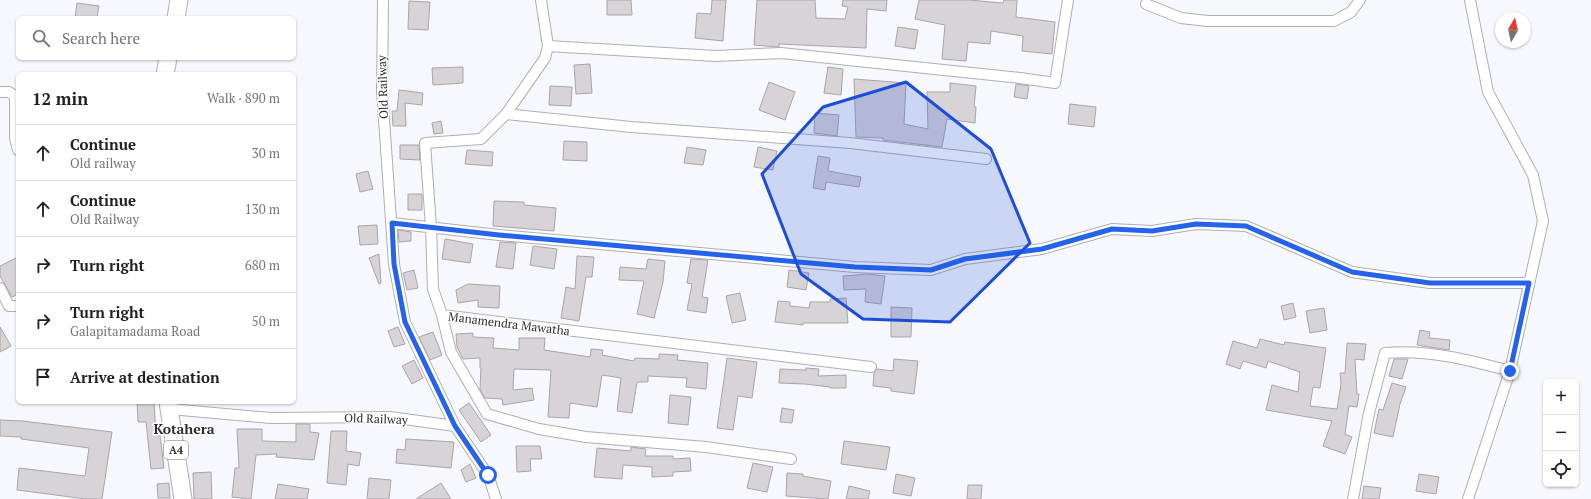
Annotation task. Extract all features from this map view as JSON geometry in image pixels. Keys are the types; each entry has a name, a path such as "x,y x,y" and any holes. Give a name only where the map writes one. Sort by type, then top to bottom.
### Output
{"highway":[{"path":"176,16 179,0"},
{"path":"165,72 168,60"},
{"name":"A4","path":"169,406 183,499"}],"street":[{"name":"Old Railway","path":"383,0 382,90 394,264 405,322 455,426"},
{"path":"540,0 548,46 716,56 781,54 1055,83 1068,0"},
{"path":"1146,4 1181,18 1208,22 1334,21 1351,12 1360,0"},
{"path":"1462,0 1471,4 1488,92 1533,175 1543,221 1510,371 1468,499"},
{"name":"Manamendra Mawatha","path":"548,46 545,58 506,114 481,139 425,143 431,227 433,289 442,315 871,367"},
{"path":"0,92 9,92 14,96 16,142"},
{"path":"506,114 631,128 850,143 986,159"},
{"path":"392,223 499,235 855,267 931,270 965,259 1042,249 1112,229 1152,231 1196,224 1246,226 1352,272 1430,283 1529,283"},
{"path":"0,288 9,306 16,306"},
{"path":"442,315 451,352 487,414 539,429 586,436 706,446 791,459"},
{"path":"1353,499 1369,413 1385,353 1404,351 1461,358 1510,371"},
{"name":"Old Railway","path":"169,406 271,418 390,417 455,426"},
{"path":"455,426 488,475 496,499"}],"highlighted area":[{"path":"906,82 991,149 1030,243 950,322 863,319 801,274 762,174 823,107"}],"building":[{"path":"607,0 631,0 632,15 607,15"},
{"path":"712,0 726,0 723,41 695,38 697,13 711,14"},
{"path":"757,0 815,0 816,18 845,19 848,7 842,6 843,0 887,0 886,11 867,9 866,48 779,44 779,47 754,45"},
{"path":"919,0 969,0 1003,3 1004,0 1017,0 1016,17 1055,22 1052,54 1022,51 1023,36 991,31 990,44 968,42 966,61 942,59 945,25 915,19"},
{"path":"409,1 430,2 428,30 408,29"},
{"path":"77,3 99,6 97,16 75,16"},
{"path":"898,27 918,30 915,49 895,46"},
{"path":"590,64 592,93 576,94 574,65"},
{"path":"463,67 463,83 433,85 432,68"},
{"path":"828,67 843,69 841,95 824,93"},
{"path":"854,79 906,83 904,124 928,129 927,92 950,92 950,83 976,86 974,107 976,107 975,123 947,119 942,147 883,140 883,138 856,137"},
{"path":"769,82 795,92 785,120 759,110"},
{"path":"1016,84 1029,86 1027,99 1014,97"},
{"path":"550,86 572,87 571,106 549,105"},
{"path":"399,90 423,93 422,105 405,103 406,126 393,126 392,111 397,111"},
{"path":"1070,104 1096,107 1094,127 1068,124"},
{"path":"815,113 839,115 837,136 814,133"},
{"path":"441,121 443,133 434,134 432,123"},
{"path":"564,141 587,142 587,161 563,160"},
{"path":"400,145 419,145 420,160 400,159"},
{"path":"687,147 706,150 703,165 684,163"},
{"path":"758,147 777,151 773,170 754,167"},
{"path":"467,150 493,152 492,166 465,164"},
{"path":"818,156 830,158 828,171 861,177 859,187 826,182 825,190 813,188"},
{"path":"368,171 373,189 360,192 356,174"},
{"path":"408,194 422,194 422,210 408,210"},
{"path":"494,201 524,202 524,205 556,208 554,231 493,226"},
{"path":"377,225 378,244 360,245 358,226"},
{"path":"398,230 411,232 411,241 399,242"},
{"path":"445,239 473,244 470,263 442,259"},
{"path":"500,242 516,243 513,269 496,267"},
{"path":"533,246 557,249 554,269 530,265"},
{"path":"379,254 381,283 379,284 369,258"},
{"path":"577,256 594,257 592,277 586,277 579,321 561,318 566,287 575,289"},
{"path":"16,258 16,295 12,297 0,276 0,266"},
{"path":"648,259 665,261 663,282 654,318 637,314 644,281 619,280 620,267 646,269"},
{"path":"691,259 708,260 702,297 708,298 706,313 687,310 692,284 687,283"},
{"path":"414,270 418,288 407,290 403,273"},
{"path":"789,270 809,273 806,290 787,287"},
{"path":"868,274 885,276 881,304 865,302 866,289 844,290 843,276"},
{"path":"468,284 500,286 499,308 478,307 478,300 458,303 456,290"},
{"path":"740,293 746,320 732,323 726,296"},
{"path":"846,298 848,323 803,323 803,325 775,322 778,301 790,302 790,306 809,308 810,302 830,302 830,299"},
{"path":"1293,303 1296,317 1284,320 1281,306"},
{"path":"891,307 912,308 911,337 891,337"},
{"path":"1324,308 1327,330 1310,333 1306,311"},
{"path":"0,327 11,346 0,352"},
{"path":"398,327 405,344 394,347 388,331"},
{"path":"1420,330 1430,332 1429,338 1450,340 1449,350 1417,345"},
{"path":"433,332 442,355 430,360 419,337"},
{"path":"473,333 473,337 494,338 493,348 519,350 519,338 545,338 544,350 590,357 591,349 603,350 602,355 634,361 635,358 659,359 659,354 678,355 677,360 708,363 706,389 686,387 687,378 648,376 648,382 637,382 632,413 617,411 621,378 602,375 597,407 570,403 569,418 548,417 551,370 514,369 513,390 532,388 534,400 503,405 502,399 485,398 480,389 480,358 463,359 457,347 456,334"},
{"path":"1260,339 1284,345 1285,342 1326,348 1320,388 1313,387 1310,406 1337,409 1341,384 1340,373 1345,373 1347,343 1366,344 1364,360 1355,359 1357,394 1359,394 1357,407 1349,406 1345,434 1352,437 1345,454 1323,446 1332,421 1266,410 1272,385 1298,392 1300,372 1268,361 1266,368 1243,361 1240,369 1226,364 1233,341 1257,348"},
{"path":"727,358 757,362 752,398 738,396 733,430 717,428"},
{"path":"894,359 918,361 914,394 891,391 891,388 873,386 874,373 877,369 893,371"},
{"path":"1394,359 1408,359 1402,379 1389,376"},
{"path":"414,360 423,378 412,384 402,366"},
{"path":"806,368 819,369 818,376 846,375 846,388 779,383 780,369 806,370"},
{"path":"1392,383 1406,387 1400,404 1393,437 1374,433 1379,409 1383,410"},
{"path":"670,395 691,397 688,425 668,423"},
{"path":"469,403 491,435 481,442 459,410"},
{"path":"137,404 154,404 156,435 160,435 164,468 151,469 146,422 138,422"},
{"path":"782,408 794,410 792,423 780,422"},
{"path":"0,420 23,421 112,432 102,499 86,499 17,490 19,468 85,476 89,448 21,439 21,437 0,436"},
{"path":"296,424 310,424 310,432 319,433 314,460 276,457 277,454 256,455 251,499 232,497 235,468 239,468 237,429 262,429 262,441 296,442"},
{"path":"331,431 347,431 346,451 361,453 359,466 348,464 346,485 327,483"},
{"path":"406,439 454,442 451,468 396,463 397,449 405,450"},
{"path":"844,441 890,447 886,470 841,464"},
{"path":"516,446 540,446 542,459 530,459 531,471 517,472"},
{"path":"631,447 646,449 645,456 673,456 673,459 690,458 691,471 673,472 673,476 652,477 652,467 623,465 622,479 594,477 597,448 631,451"},
{"path":"753,463 773,467 767,492 747,488"},
{"path":"470,464 476,478 466,482 461,470"},
{"path":"211,472 212,499 194,499 193,473"},
{"path":"787,473 803,474 803,476 831,481 828,499 786,496"},
{"path":"896,474 915,478 911,496 893,493"},
{"path":"1419,474 1439,477 1436,494 1416,491"},
{"path":"369,478 391,480 389,499 367,499"},
{"path":"169,483 170,498 158,498 157,484"},
{"path":"441,483 451,499 416,499"},
{"path":"278,484 309,489 307,499 275,499"},
{"path":"968,485 982,485 981,499 967,499"},
{"path":"849,486 870,491 868,499 846,499"},
{"path":"1364,486 1381,488 1379,499 1362,499"}],"district":[{"name":"Kotahera","path":"184,429"}],"route":[{"path":"488,475 455,426 405,322 394,264 392,223 499,235 855,267 931,270 965,259 1042,249 1112,229 1152,231 1196,224 1246,226 1352,272 1430,283 1529,283 1510,371"}]}
